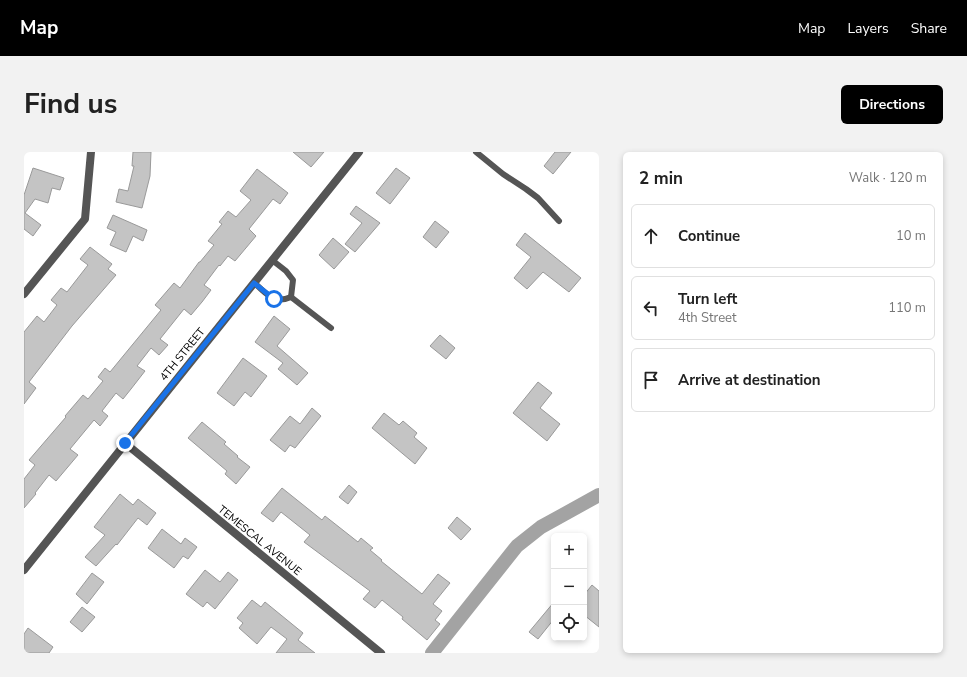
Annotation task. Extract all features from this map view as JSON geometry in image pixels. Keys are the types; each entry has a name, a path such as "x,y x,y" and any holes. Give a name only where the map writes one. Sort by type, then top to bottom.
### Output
{"street":[{"path":"24,294 85,219 91,152"},
{"name":"4TH STREET","path":"24,570 359,152"},
{"name":"TEMESCAL AVENUE","path":"125,443 381,653"}],"lane":[{"path":"476,152 503,174 538,198 559,221"},
{"path":"272,260 293,280 291,297"},
{"path":"254,283 274,299 283,300 291,297"},
{"path":"291,297 331,328"}],"building":[{"path":"133,152 151,152 150,176 142,208 116,202 119,189 128,191 134,166 132,166"},
{"path":"293,152 324,152 311,167"},
{"path":"555,152 571,152 553,174 544,166"},
{"path":"33,168 64,178 60,190 52,188 48,203 35,199 25,213 41,225 33,236 24,229 24,195"},
{"path":"396,168 410,178 390,204 376,193"},
{"path":"257,169 288,193 280,204 273,199 249,229 256,236 235,261 228,256 220,266 219,265 204,285 211,290 202,302 191,315 184,309 160,339 168,345 159,355 151,348 137,366 145,371 131,389 123,399 116,393 102,411 108,416 100,426 94,420 70,449 78,455 56,481 49,475 24,508 24,479 35,465 29,460 83,395 88,399 103,381 98,377 105,368 110,372 161,310 155,305 174,283 180,288 199,262 214,245 208,241 222,224 219,222 228,211 236,217 251,200 240,191"},
{"path":"356,206 380,223 355,252 345,244 362,223 350,214"},
{"path":"113,215 147,230 143,241 133,236 126,252 110,245 116,232 107,228"},
{"path":"435,221 449,232 436,248 423,237"},
{"path":"525,233 581,278 569,292 543,272 527,289 514,278 531,257 516,245"},
{"path":"333,238 349,252 334,269 319,255"},
{"path":"90,247 112,264 108,269 116,275 72,326 29,382 36,388 24,404 24,332 37,316 44,322 57,305 51,300 61,288 67,292 88,265 80,259"},
{"path":"274,316 290,329 277,346 308,373 297,385 278,369 283,363 255,342"},
{"path":"440,335 455,348 446,359 430,346"},
{"path":"243,358 267,376 251,397 245,392 234,406 217,393"},
{"path":"538,382 552,393 540,408 560,424 547,441 513,413"},
{"path":"312,408 321,416 295,448 290,445 285,452 270,440 290,416 300,424"},
{"path":"384,413 399,425 403,421 417,433 414,437 427,448 415,464 372,428"},
{"path":"202,422 226,442 224,444 250,467 236,484 225,474 227,471 188,438"},
{"path":"349,485 357,492 348,504 339,497"},
{"path":"282,488 322,520 325,516 358,542 361,538 373,548 370,550 382,560 381,561 422,594 438,574 450,583 433,604 442,611 435,620 440,624 427,640 402,619 403,617 382,600 375,608 363,599 370,591 304,542 310,535 281,512 273,522 261,513"},
{"path":"120,494 133,505 138,499 156,513 147,525 138,518 117,545 116,544 96,566 85,557 105,535 94,527"},
{"path":"457,517 471,529 461,540 448,528"},
{"path":"162,529 181,544 185,538 197,547 188,559 183,556 174,568 148,548"},
{"path":"205,570 220,582 228,572 238,580 215,609 207,602 203,607 186,594"},
{"path":"92,573 104,582 87,604 76,594"},
{"path":"592,585 599,591 599,627 587,617 587,591"},
{"path":"252,600 261,607 265,602 303,633 298,640 315,653 276,653 287,639 271,627 257,644 239,628 243,623 237,618"},
{"path":"551,606 551,623 538,639 529,632"},
{"path":"82,607 95,617 82,632 70,622"},
{"path":"28,628 53,647 49,653 24,653 24,634"}],"waterway":[{"path":"432,653 517,546 541,527 599,495"}],"route":[{"path":"125,443 254,283 274,299"}]}
